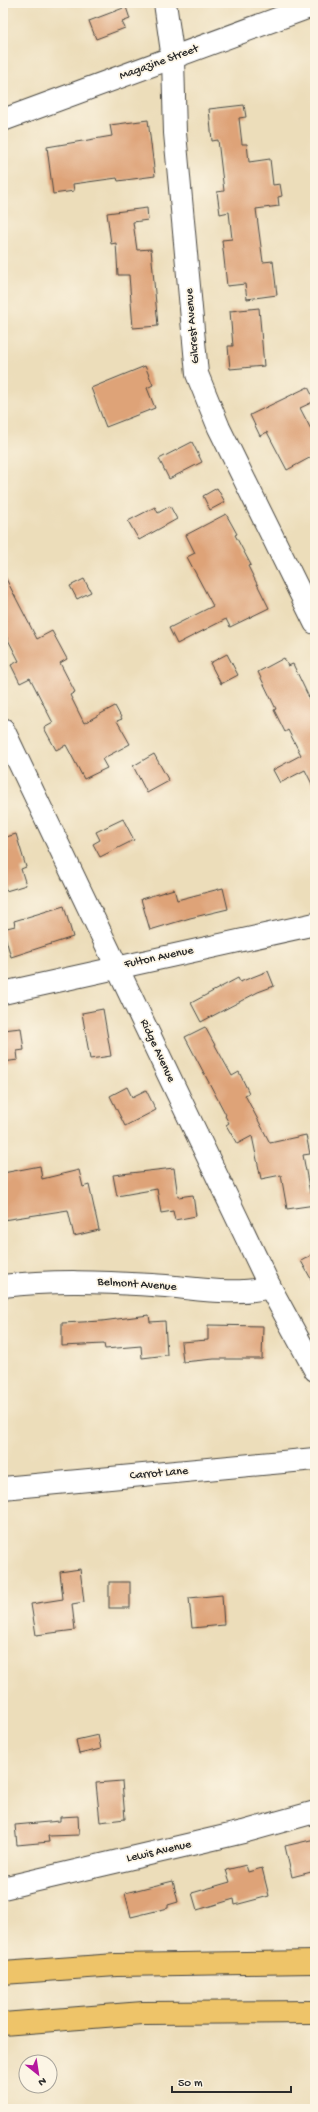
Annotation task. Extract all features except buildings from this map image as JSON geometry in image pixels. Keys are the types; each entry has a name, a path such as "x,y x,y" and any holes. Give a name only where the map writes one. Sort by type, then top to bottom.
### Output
{"highway":[{"path":"3,1973 116,1965 315,1962"},
{"path":"3,2024 143,2014 315,2012"}],"street":[{"name":"Gilcrest Avenue","path":"165,3 173,58 175,133 197,374 219,428 315,623"},
{"name":"Magazine Street","path":"3,120 315,5"},
{"name":"Ridge Avenue","path":"3,729 270,1287 315,1370"},
{"name":"Fulton Avenue","path":"3,993 315,924"},
{"name":"Belmont Avenue","path":"3,1286 73,1282 153,1285 238,1292 270,1287"},
{"name":"Carrot Lane","path":"3,1488 315,1459"},
{"name":"Lewis Avenue","path":"3,1888 235,1834 315,1812"}]}
